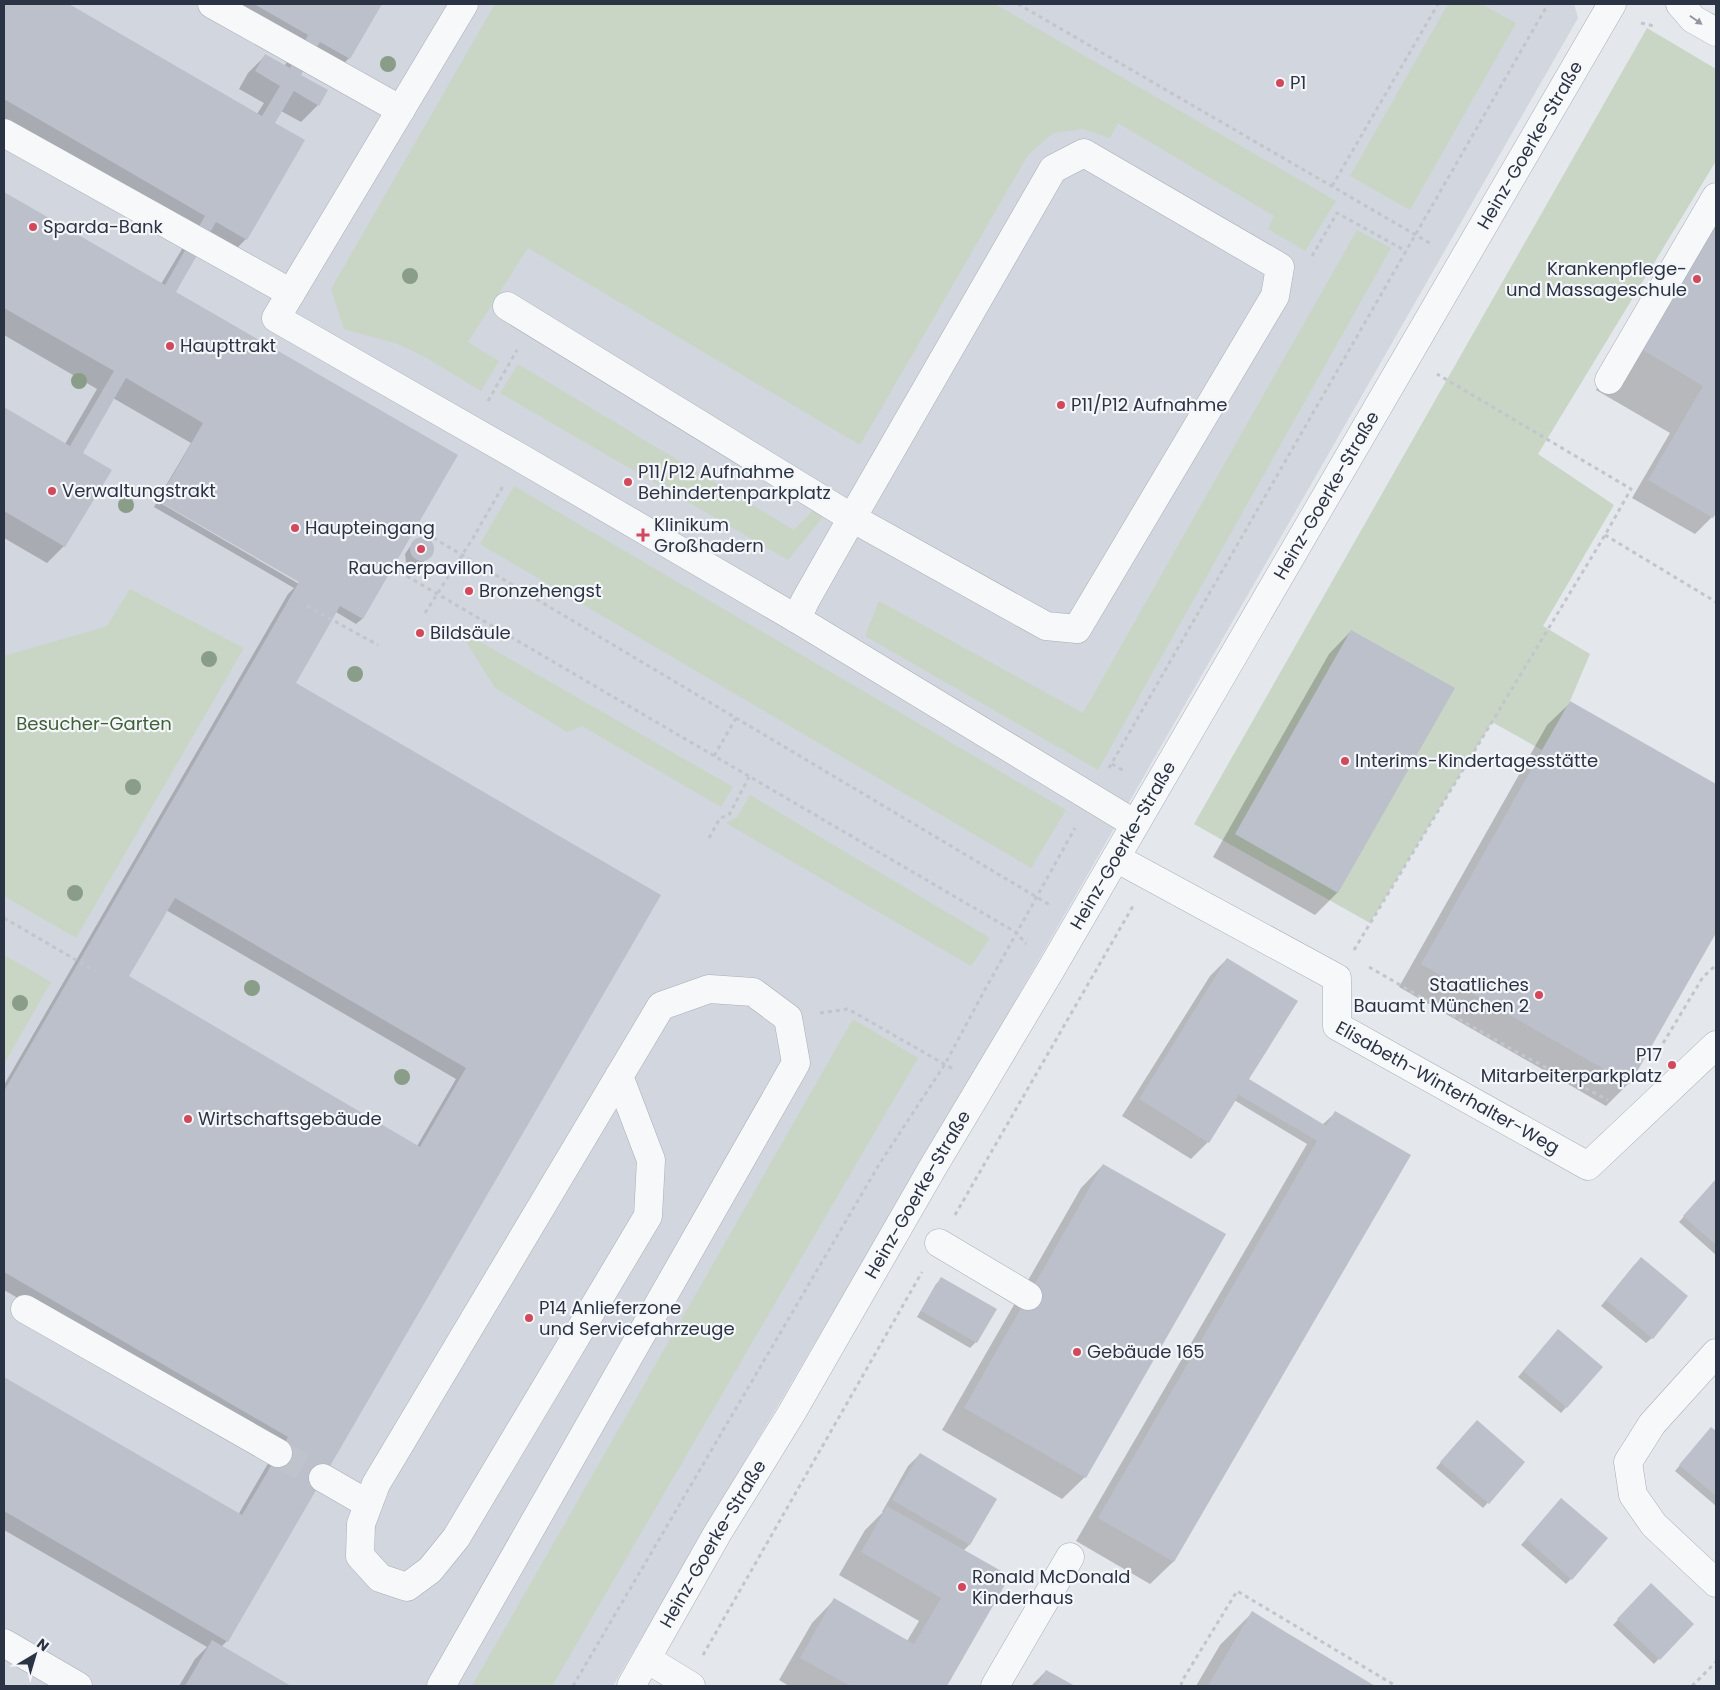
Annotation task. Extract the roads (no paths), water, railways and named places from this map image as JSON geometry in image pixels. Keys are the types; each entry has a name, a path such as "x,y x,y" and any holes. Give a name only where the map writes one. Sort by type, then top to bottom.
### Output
{"street":[{"path":"212,4 401,110"},
{"path":"464,4 276,318 797,620 1135,824"},
{"name":"Heinz-Goerke-Straße","path":"631,1686 716,1534 791,1414 928,1175 1116,858 1612,4"},
{"path":"1680,4 1693,19 1716,32"},
{"path":"4,133 291,294"},
{"path":"507,306 852,518 1046,626 1077,629 1275,296 1280,267 1084,153 1054,169 852,518 797,620"},
{"path":"1609,380 1716,197"},
{"name":"Elisabeth-Winterhalter-Weg","path":"1116,858 1344,967 1337,1026 1588,1166 1716,1046"},
{"path":"441,1686 796,1063 788,1018 753,992 709,989 661,1006 619,1076 376,1484 361,1524 360,1556 380,1578 407,1587 430,1570 456,1538 648,1216 651,1160 619,1076"},
{"path":"939,1243 1028,1296"},
{"path":"25,1309 278,1453"},
{"path":"1716,1352 1652,1424 1628,1462 1633,1495 1654,1525 1716,1583"},
{"path":"323,1478 368,1504"},
{"path":"995,1686 1070,1557"},
{"path":"4,1643 78,1686"},
{"path":"647,1659 691,1686"}],"tunnel":[{"path":"278,1453 323,1478"}],"place":[{"name":"P1","path":"1280,83"},
{"name":"Sparda-Bank","path":"33,227"},
{"name":"Krankenpflege- und Massageschule","path":"1697,279"},
{"name":"Haupttrakt","path":"170,346"},
{"name":"P11/P12 Aufnahme","path":"1061,405"},
{"name":"P11/P12 Aufnahme Behindertenparkplatz","path":"628,482"},
{"name":"Verwaltungstrakt","path":"52,491"},
{"name":"Haupteingang","path":"295,528"},
{"name":"Klinikum Großhadern","path":"643,535"},
{"name":"Raucherpavillon","path":"421,549"},
{"name":"Bronzehengst","path":"469,591"},
{"name":"Bildsäule","path":"420,633"},
{"name":"Interims-Kindertagesstätte","path":"1345,761"},
{"name":"Staatliches Bauamt München 2","path":"1539,995"},
{"name":"P17 Mitarbeiterparkplatz","path":"1672,1065"},
{"name":"Wirtschaftsgebäude","path":"188,1119"},
{"name":"P14 Anlieferzone und Servicefahrzeuge","path":"529,1318"},
{"name":"Gebäude 165","path":"1077,1352"},
{"name":"Ronald McDonald Kinderhaus","path":"962,1587"}],"park label":[{"name":"Besucher-Garten","path":"94,724"}]}
